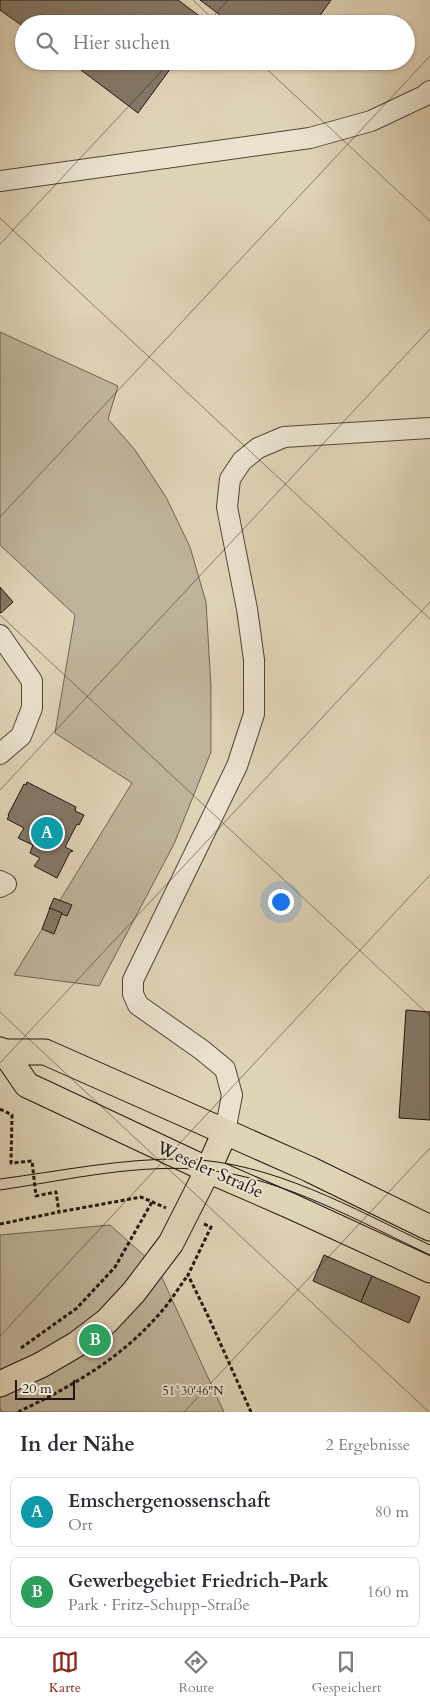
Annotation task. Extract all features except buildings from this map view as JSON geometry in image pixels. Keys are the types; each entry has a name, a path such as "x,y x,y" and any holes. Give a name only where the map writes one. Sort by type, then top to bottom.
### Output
{"main road":[{"name":"Weseler Straße","path":"1,1054 45,1052 309,1169 430,1228"},
{"name":"Weseler Straße","path":"1,1054 27,1085 208,1170 430,1270"},
{"path":"0,1384 41,1365 78,1344 107,1320 134,1292 171,1243 226,1132"}],"lane":[{"path":"0,181 310,138 371,121 424,96 430,91"},
{"path":"226,1132 232,1095 225,1069 202,1050 138,1005 133,994 133,980 237,766 254,714 254,660 252,643 227,507 230,479 242,461 258,448 284,437 430,428"},
{"path":"0,635 32,681 32,708 21,736 0,754"},
{"path":"0,881 6,884 0,887"}],"path":[{"path":"0,1108 12,1115 11,1163 32,1161 36,1196 56,1192 59,1212"},
{"path":"0,1224 141,1197 211,1227 188,1274 161,1312 116,1355 81,1380 18,1412"},
{"path":"14,1351 77,1308 115,1267 152,1202"},
{"path":"188,1274 251,1412"}],"shaded area":[{"path":"0,332 118,386 108,419 135,450 166,497 190,547 206,602 211,687 211,752 174,844 99,986 14,975 132,783 55,733 75,615 0,545"},
{"path":"110,1225 157,1267 224,1412 0,1412 0,1235"}],"tram line":[{"path":"0,1179 92,1166 162,1159 218,1162 249,1168 311,1189 430,1245"},
{"path":"0,1190 77,1177 129,1171 181,1168 207,1170 264,1182 293,1192 350,1216 430,1255"}],"place":[{"name":"Emschergenossenschaft","path":"47,833"},
{"name":"Gewerbegebiet Friedrich-Park","path":"95,1340"}]}
